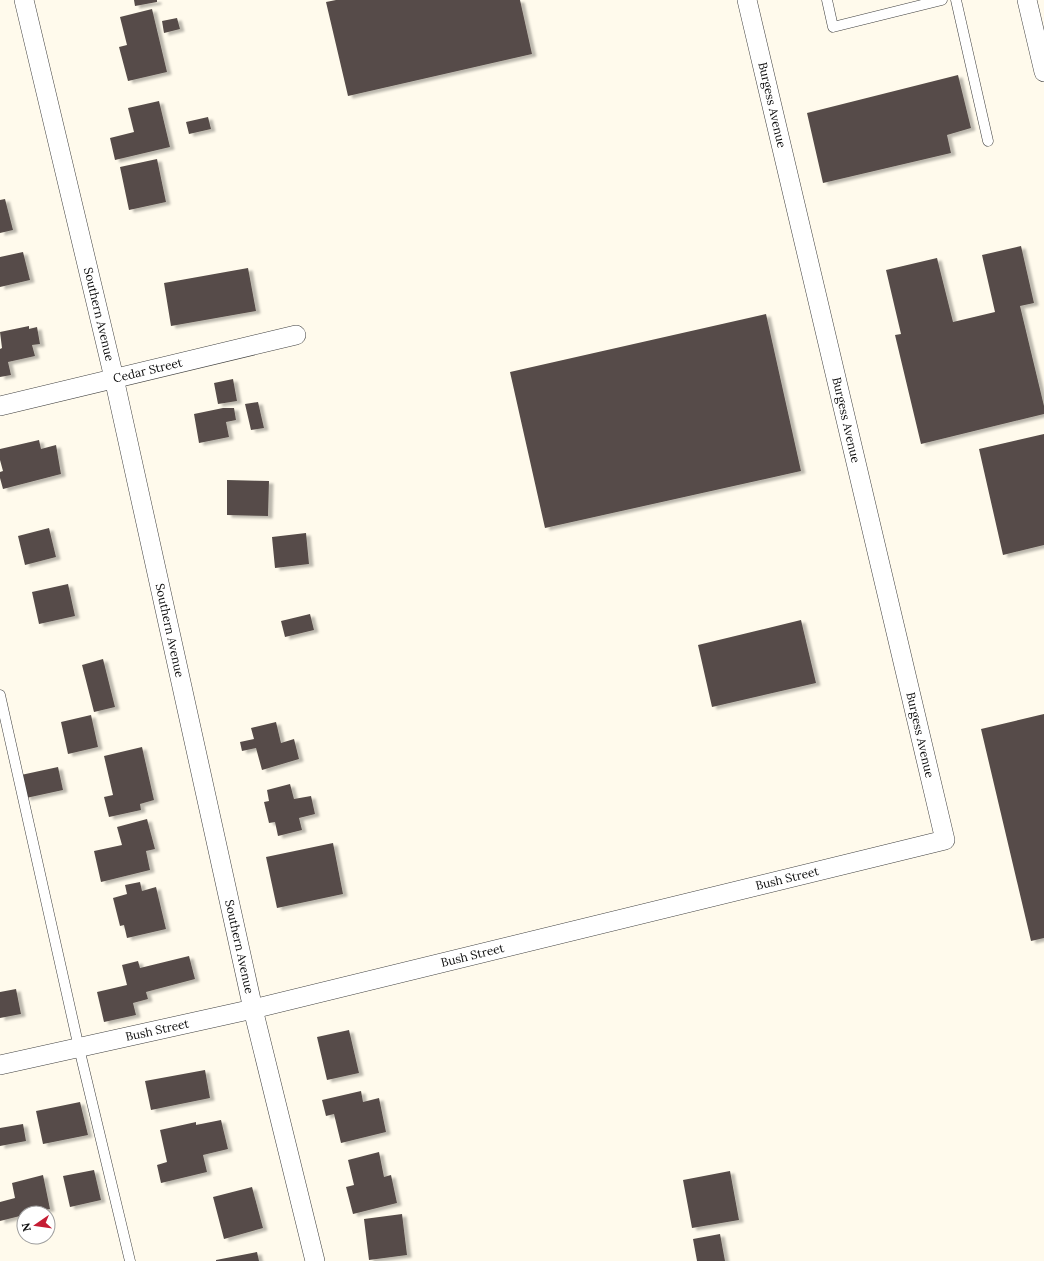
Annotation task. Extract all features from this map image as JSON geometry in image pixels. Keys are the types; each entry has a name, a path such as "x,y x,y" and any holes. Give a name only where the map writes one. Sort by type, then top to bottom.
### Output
{"street":[{"name":"Southern Avenue","path":"24,0 114,378 253,1009 315,1261"},
{"name":"Burgess Avenue","path":"747,0 944,840"},
{"path":"1027,0 1044,72"},
{"name":"Cedar Street","path":"0,406 296,335"},
{"name":"Bush Street","path":"0,1065 253,1009 944,840"}],"lane":[{"path":"827,0 833,27 942,0"},
{"path":"956,0 988,141"},
{"path":"0,695 79,1048 130,1261"}],"building":[{"path":"134,0 157,0 157,2 135,6"},
{"path":"336,0 520,0 532,54 348,96 326,2"},
{"path":"152,9 167,72 128,81 119,47 127,45 120,17"},
{"path":"177,18 180,29 164,33 162,21"},
{"path":"958,75 971,128 947,135 951,153 823,183 807,113"},
{"path":"159,101 170,147 115,160 110,138 134,132 128,108"},
{"path":"208,117 211,129 189,134 186,122"},
{"path":"157,159 166,202 129,210 120,167"},
{"path":"5,199 13,230 0,233 0,200"},
{"path":"1021,246 1034,303 1020,306 1044,406 1044,414 921,444 895,335 901,334 886,270 937,258 953,322 995,312 982,255"},
{"path":"23,252 30,280 0,287 0,257"},
{"path":"248,268 256,311 171,326 164,283"},
{"path":"766,314 801,471 545,528 510,372"},
{"path":"29,326 29,329 37,327 40,344 32,345 35,356 8,362 11,375 0,377 0,349 2,348 0,332"},
{"path":"233,379 237,401 218,404 214,383"},
{"path":"258,402 264,428 251,430 245,404"},
{"path":"223,408 234,408 236,420 226,422 229,437 199,443 194,414"},
{"path":"1044,434 1044,545 1003,555 979,449"},
{"path":"39,440 41,449 56,445 61,474 3,489 0,478 0,472 3,471 0,460 0,449"},
{"path":"227,480 269,481 268,516 227,515"},
{"path":"49,528 56,557 25,565 18,536"},
{"path":"306,533 309,564 275,568 272,537"},
{"path":"68,584 75,616 39,624 32,592"},
{"path":"310,614 314,630 285,637 281,621"},
{"path":"801,620 816,683 712,707 698,645"},
{"path":"103,659 115,707 94,712 82,665"},
{"path":"1044,714 1044,938 1031,941 981,729"},
{"path":"91,715 98,747 68,754 61,722"},
{"path":"276,722 281,743 294,739 299,759 262,770 256,748 242,751 240,742 254,739 251,728"},
{"path":"142,747 154,800 140,804 141,810 109,817 104,797 113,795 104,756"},
{"path":"58,767 63,790 26,798 21,775"},
{"path":"290,784 294,799 311,796 315,814 299,818 302,830 278,836 275,822 269,823 264,802 269,801 267,790"},
{"path":"147,819 155,849 146,851 150,870 101,882 94,851 122,845 117,827"},
{"path":"333,843 343,894 277,908 266,857"},
{"path":"140,882 142,891 156,887 166,929 127,938 124,925 120,926 113,898 127,894 125,885"},
{"path":"189,956 195,979 146,992 148,999 133,1003 136,1015 104,1022 97,992 127,985 122,965 138,961 140,968"},
{"path":"16,989 21,1014 0,1018 0,992"},
{"path":"349,1030 359,1073 327,1080 317,1037"},
{"path":"205,1070 210,1098 151,1110 145,1081"},
{"path":"361,1091 363,1102 379,1098 386,1132 341,1143 334,1114 326,1116 322,1100"},
{"path":"80,1102 88,1135 43,1144 36,1111"},
{"path":"221,1120 228,1149 203,1155 207,1172 161,1183 157,1165 167,1162 160,1130 196,1122 196,1125"},
{"path":"23,1124 26,1141 0,1146 0,1128"},
{"path":"379,1152 384,1177 391,1175 397,1203 353,1214 346,1187 354,1185 348,1160"},
{"path":"94,1170 101,1200 70,1207 63,1176"},
{"path":"730,1171 739,1220 692,1228 683,1180"},
{"path":"43,1175 49,1205 16,1205 16,1217 0,1221 0,1202 15,1198 12,1183"},
{"path":"252,1187 263,1228 224,1239 213,1197"},
{"path":"402,1214 407,1255 369,1260 364,1219"},
{"path":"720,1234 725,1261 697,1261 693,1239"},
{"path":"257,1252 259,1261 216,1261 216,1260"}]}
